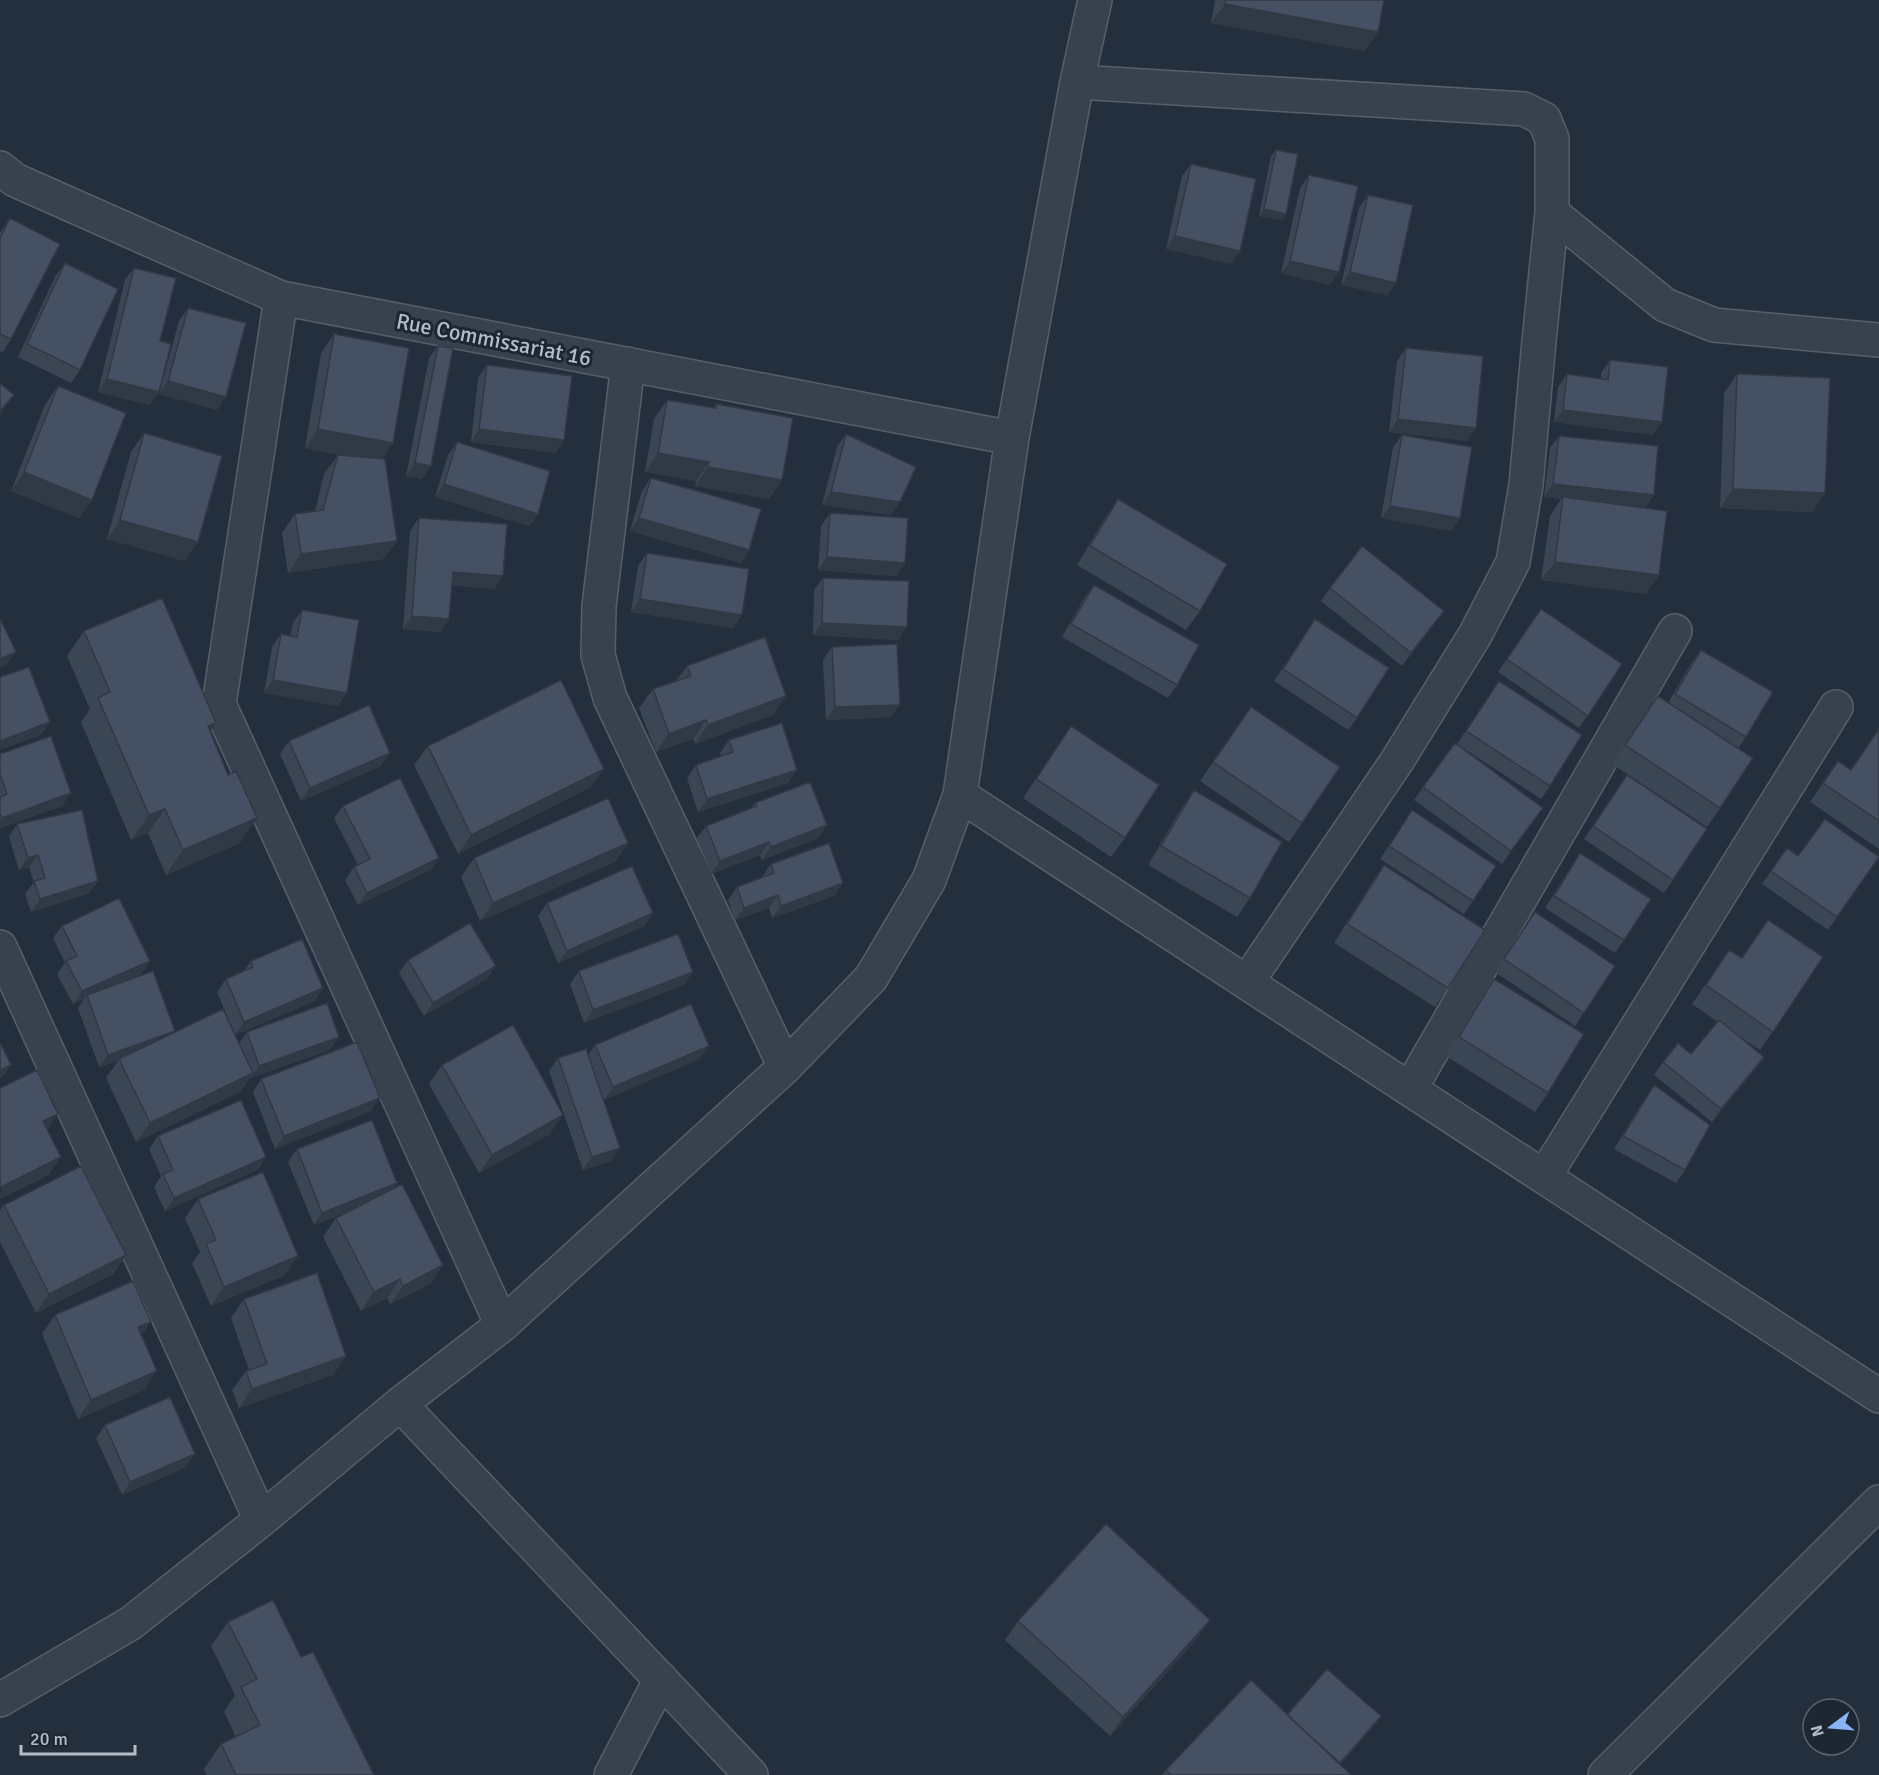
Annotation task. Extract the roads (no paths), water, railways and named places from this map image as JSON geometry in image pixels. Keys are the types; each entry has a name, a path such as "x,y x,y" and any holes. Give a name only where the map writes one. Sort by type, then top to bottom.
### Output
{"street":[{"path":"0,1700 131,1623 502,1324 785,1067 871,978 929,880 960,795 1012,438 1077,82 1095,0"},
{"path":"1077,82 1524,109 1544,119 1552,139 1552,213 1526,485 1513,562 1476,635 1397,761 1247,982"},
{"name":"Rue Commissariat 16","path":"5,182 281,298 1012,438"},
{"path":"1552,213 1665,305 1714,325 1879,340"},
{"path":"281,298 219,704 502,1324"},
{"path":"628,364 599,606 597,655 610,698 785,1067"},
{"path":"1410,1089 1675,631"},
{"path":"1544,1177 1836,707"},
{"path":"960,795 1879,1396"},
{"path":"0,947 261,1520"},
{"path":"400,1404 752,1775"},
{"path":"1605,1775 1879,1502"},
{"path":"611,1775 661,1679"}]}
